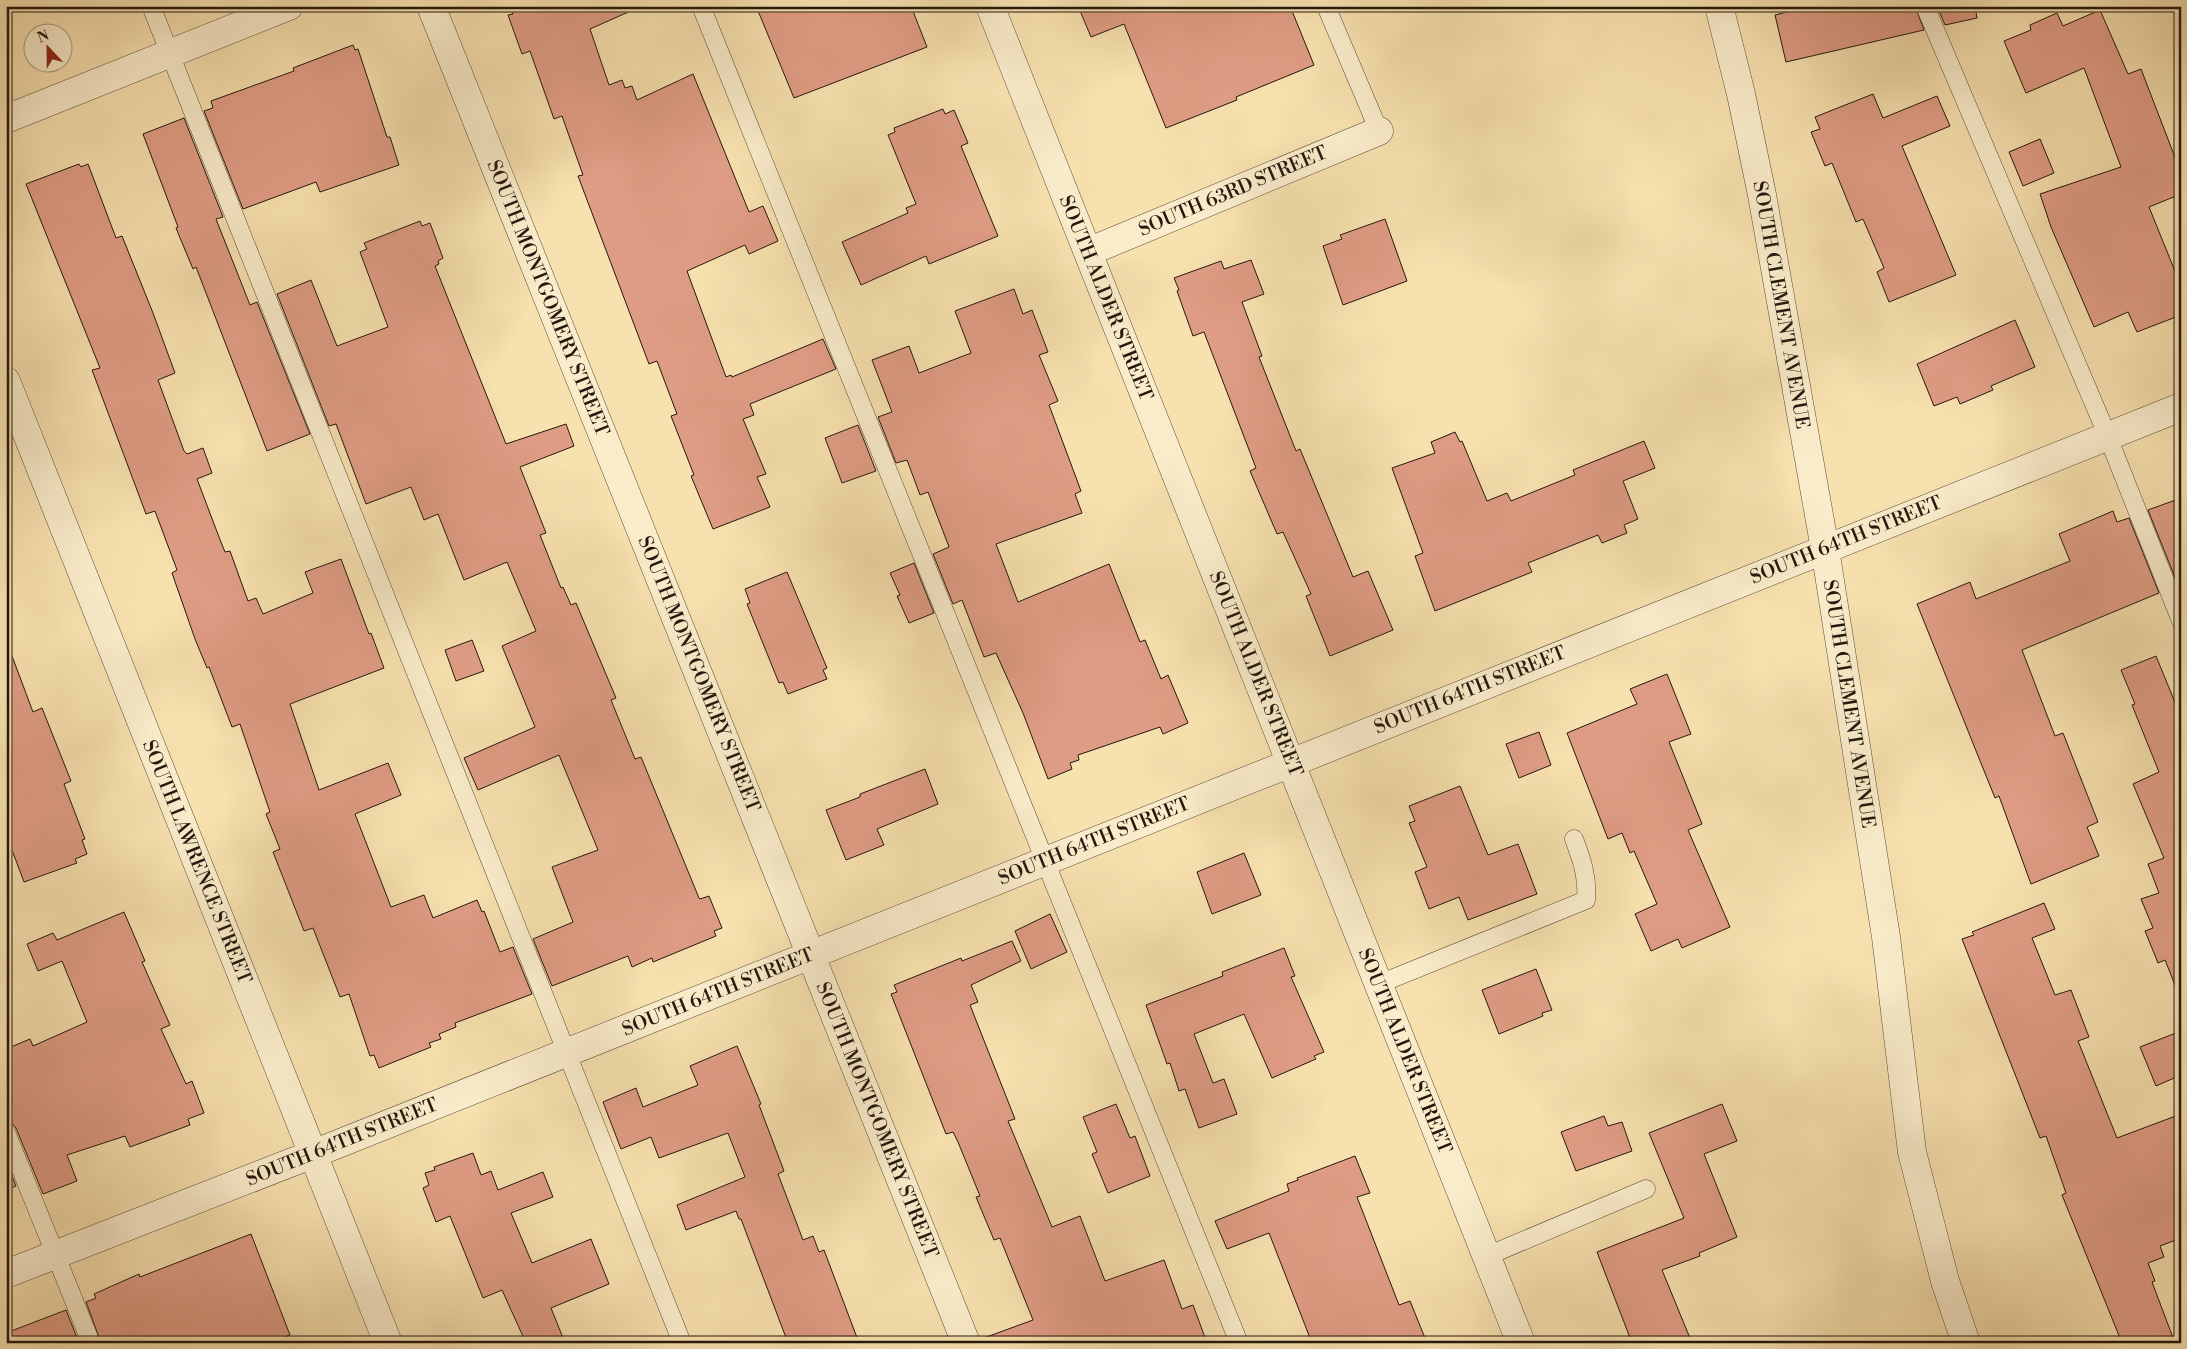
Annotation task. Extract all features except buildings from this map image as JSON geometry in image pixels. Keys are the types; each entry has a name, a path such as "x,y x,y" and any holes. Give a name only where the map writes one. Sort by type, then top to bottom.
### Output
{"street":[{"path":"6,120 289,6"},
{"name":"SOUTH MONTGOMERY STREET","path":"431,6 966,1343"},
{"name":"SOUTH ALDER STREET","path":"990,6 1522,1343"},
{"name":"SOUTH CLEMENT AVENUE","path":"1719,6 1742,94 1762,195 1825,549 1886,937 1912,1152 1945,1281 1966,1343"},
{"name":"SOUTH 63RD STREET","path":"1088,252 1378,131"},
{"name":"SOUTH LAWRENCE STREET","path":"6,381 388,1343"},
{"name":"SOUTH 64TH STREET","path":"6,1274 313,1154 2181,407"}],"lane":[{"path":"151,6 682,1343"},
{"path":"701,6 1239,1343"},
{"path":"1326,6 1378,131"},
{"path":"1925,6 2108,437 2181,621"},
{"path":"1379,984 1586,900 1587,887 1584,862 1574,839"},
{"path":"6,1132 91,1343"},
{"path":"1487,1256 1646,1189"}]}
